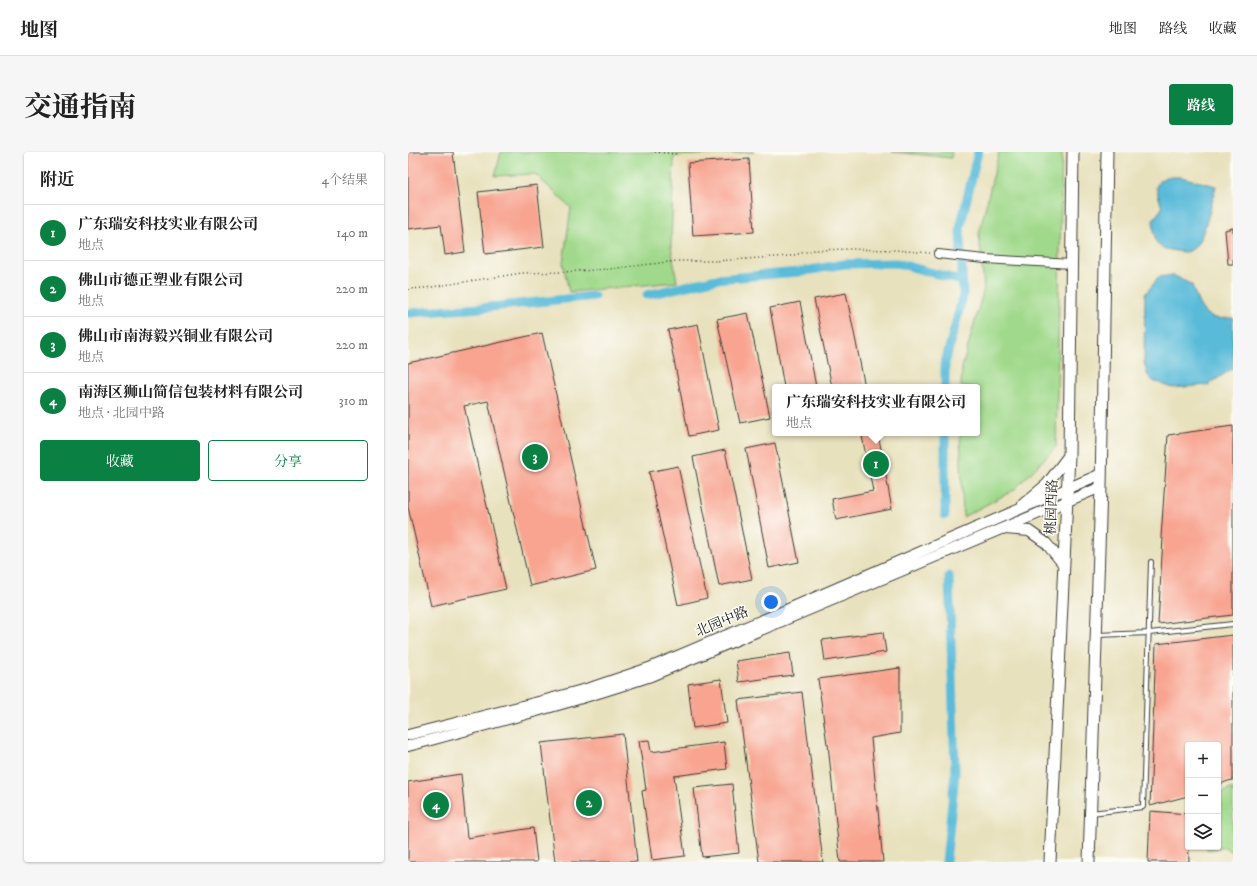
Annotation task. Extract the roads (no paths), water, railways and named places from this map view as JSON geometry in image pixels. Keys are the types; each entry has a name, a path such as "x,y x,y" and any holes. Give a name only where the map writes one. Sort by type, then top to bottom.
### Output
{"main road":[{"name":"桃园西路","path":"1050,862 1068,488 1073,152"},
{"path":"1089,862 1101,487 1106,152"}],"street":[{"path":"938,254 985,259 1072,264"},
{"path":"1016,511 1047,484 1069,455"},
{"name":"北园中路","path":"408,735 546,700 592,687 648,668 1101,474"},
{"name":"北园中路","path":"408,746 595,695 652,676 1101,487"},
{"path":"1003,528 1029,531 1046,543 1064,565"}],"lane":[{"path":"1091,813 1143,807 1151,562"},
{"path":"1096,635 1148,633 1233,624"}],"water":[{"path":"1167,177 1181,177 1216,186 1203,232 1199,241 1187,252 1165,249 1157,244 1153,220 1162,208 1156,187 1160,180"},
{"path":"1173,275 1192,285 1199,304 1209,316 1214,318 1233,318 1233,368 1208,385 1173,388 1153,381 1148,376 1144,362 1145,294 1159,277"}],"waterway":[{"path":"945,384 945,363 963,296 960,228 978,152"},
{"path":"647,295 717,279 799,272 844,264 897,263 962,281"},
{"path":"408,313 481,308 594,296"},
{"path":"945,436 945,515"},
{"path":"946,862 955,773 949,576"}],"place":[{"name":"佛山市南海毅兴铜业有限公司","path":"535,457"},
{"name":"广东瑞安科技实业有限公司","path":"876,464"},
{"name":"佛山市德正塑业有限公司","path":"589,803"},
{"name":"南海区狮山简信包装材料有限公司","path":"436,805"}]}
